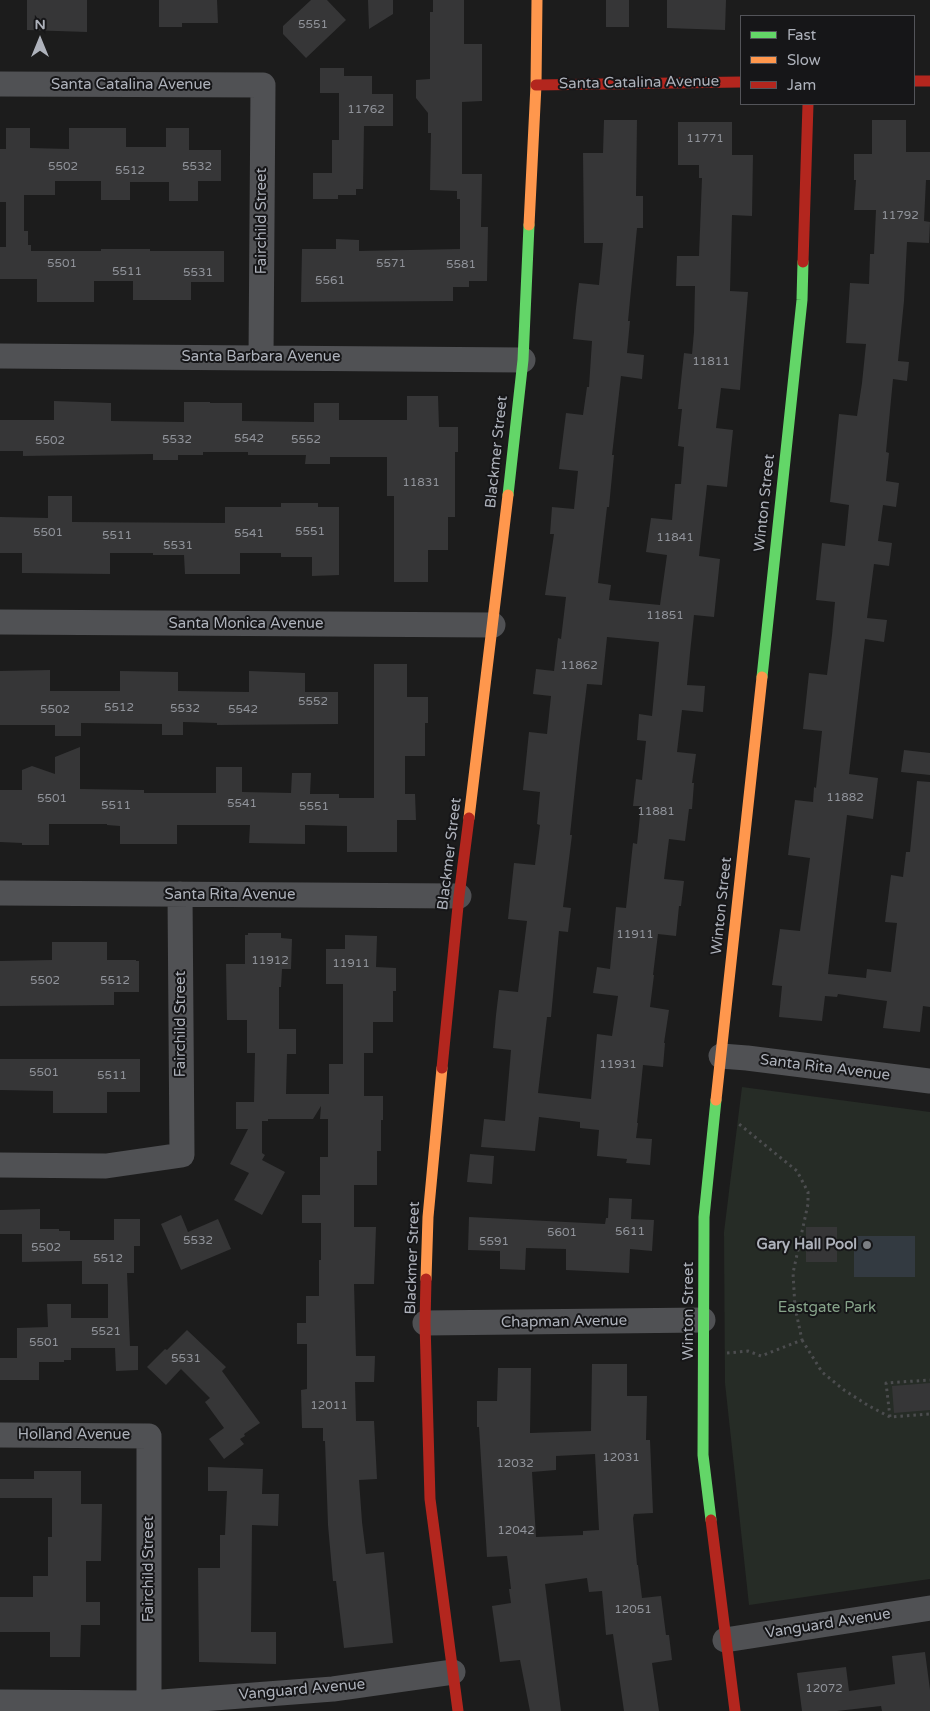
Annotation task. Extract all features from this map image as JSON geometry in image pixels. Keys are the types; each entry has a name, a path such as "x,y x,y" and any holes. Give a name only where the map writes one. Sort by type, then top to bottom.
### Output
{"street":[{"name":"Blackmer Street","path":"458,1711 430,1499 425,1323 428,1217 459,896 493,625 523,360 536,85 537,0"},
{"path":"915,81 930,81"},
{"name":"Santa Catalina Avenue","path":"536,85 740,82"},
{"name":"Santa Catalina Avenue","path":"0,84 263,85"},
{"name":"Fairchild Street","path":"261,357 263,85"},
{"name":"Winton Street","path":"735,1711 703,1455 704,1217 802,300 808,105"},
{"name":"Santa Barbara Avenue","path":"0,356 523,360"},
{"name":"Santa Monica Avenue","path":"0,622 493,625"},
{"name":"Santa Rita Avenue","path":"0,893 459,896"},
{"name":"Fairchild Street","path":"0,1166 106,1166 182,1155 180,894"},
{"name":"Santa Rita Avenue","path":"721,1056 930,1081"},
{"name":"Chapman Avenue","path":"425,1323 704,1320"},
{"name":"Holland Avenue","path":"0,1435 149,1436"},
{"name":"Fairchild Street","path":"149,1436 149,1703"},
{"name":"Vanguard Avenue","path":"725,1640 930,1608"},
{"name":"Vanguard Avenue","path":"0,1702 149,1703 333,1689 453,1672"}],"path":[{"path":"739,1116 739,1126 797,1171 808,1192 808,1204 793,1273 796,1307 802,1340 822,1372 844,1390 890,1417 930,1414"},
{"path":"704,1355 748,1351 761,1356 802,1340"},
{"path":"890,1417 886,1383 930,1380"}],"green space":[{"name":"Eastgate Park","path":"742,1087 930,1112 930,1579 749,1605 725,1383 724,1232"}],"shaded area":[{"path":"854,1236 915,1236 915,1277 854,1277"}],"building":[{"path":"27,0 87,0 87,32 27,30"},
{"path":"159,0 217,0 218,23 182,23 182,27 159,27"},
{"path":"311,0 327,0 346,20 306,58 283,34 283,26"},
{"path":"368,0 393,0 393,14 369,29"},
{"path":"433,0 464,0 464,44 482,44 482,101 462,102 462,174 482,174 481,227 488,227 487,281 469,281 469,287 453,287 453,301 301,302 302,249 336,249 336,239 359,240 359,251 460,249 460,199 457,199 457,191 430,190 431,133 428,133 428,113 416,98 416,80 430,79 430,12 433,12"},
{"path":"606,0 629,0 629,27 606,27"},
{"path":"667,0 726,0 725,30 667,28"},
{"path":"320,68 344,68 344,76 372,76 372,94 393,94 393,126 364,126 363,189 356,189 356,195 338,195 338,199 313,199 313,173 332,173 332,140 339,140 339,93 320,93"},
{"path":"604,120 637,120 636,196 643,196 643,228 637,228 628,321 630,321 627,353 644,355 642,379 621,376 612,455 614,455 609,507 607,507 598,583 611,585 609,600 660,605 667,555 646,552 651,518 672,520 675,484 681,484 684,447 678,446 682,409 678,409 684,353 692,354 695,286 676,286 677,256 699,256 702,178 699,178 699,165 678,165 678,122 732,122 732,155 753,155 752,216 732,215 730,291 748,292 740,390 721,388 716,428 733,430 727,487 707,485 699,556 720,559 714,617 694,615 687,685 705,686 703,712 682,710 677,752 696,754 692,783 694,783 692,809 689,809 685,841 669,839 664,879 684,881 681,906 679,906 676,936 658,934 653,975 650,1007 669,1010 664,1043 663,1067 643,1065 637,1123 636,1138 652,1139 650,1165 626,1163 627,1159 597,1156 599,1130 580,1128 580,1122 539,1117 535,1151 481,1147 484,1119 505,1121 511,1050 493,1048 496,1015 499,990 518,992 527,921 508,919 514,863 535,865 540,825 537,824 540,792 523,790 529,732 547,734 551,696 533,694 536,669 554,671 558,638 561,639 566,597 545,595 554,534 550,534 552,507 574,509 578,471 559,469 566,413 583,415 587,387 589,387 592,341 573,339 576,308 579,283 599,285 603,243 584,243 583,153 603,153","holes":["607,637 659,642 652,716 639,714 637,740 646,741 642,780 636,779 633,806 641,806 637,844 633,843 626,908 616,907 610,969 597,967 593,993 618,996 612,1036 597,1034 591,1099 538,1093 547,1017 551,1017 559,931 568,932 571,908 563,907 587,684 602,685"]},
{"path":"872,120 906,120 906,152 930,152 930,180 926,180 924,221 930,222 929,243 907,242 898,361 909,362 907,381 893,379 886,452 889,453 886,481 899,483 896,507 883,505 878,541 892,543 889,566 874,564 867,618 887,620 884,642 865,639 849,774 878,778 873,819 847,815 828,974 866,978 867,969 891,972 897,923 885,922 891,875 903,877 906,852 910,852 917,781 930,782 930,1007 923,1006 920,1032 883,1028 887,1001 838,994 837,997 825,996 822,1021 779,1017 782,986 772,985 780,929 800,931 810,858 788,855 795,800 813,802 814,787 816,788 822,731 803,729 809,673 827,675 835,602 816,600 822,543 845,546 849,505 830,502 839,414 857,416 862,383 866,344 846,343 850,283 869,284 870,254 874,254 876,210 854,210 856,180 854,180 854,154 872,154"},
{"path":"6,128 30,128 30,148 69,149 69,128 126,128 126,147 166,147 166,128 189,128 189,150 221,150 221,181 198,181 198,201 169,201 169,182 130,182 130,200 101,200 101,181 55,181 55,195 24,195 24,231 28,231 28,245 31,245 31,251 150,249 150,251 224,251 224,282 191,282 191,300 133,300 133,281 94,281 94,302 37,302 37,279 0,279 0,247 6,247 6,202 0,202 0,149 6,149"},
{"path":"407,396 438,396 439,427 458,427 458,452 455,452 455,517 448,517 448,550 428,550 428,582 394,582 394,496 387,496 387,457 330,457 330,464 305,464 306,455 248,455 248,452 203,452 203,455 178,455 178,460 153,460 153,454 23,456 23,451 0,451 0,420 54,420 54,401 111,403 111,421 184,422 184,402 210,402 242,403 242,421 314,422 314,403 339,403 339,420 407,420"},
{"path":"48,496 72,496 72,522 225,523 225,507 281,507 281,503 318,503 318,507 339,507 339,575 312,576 312,557 281,557 281,553 240,553 240,574 185,574 184,555 153,555 153,553 110,553 110,574 22,573 22,553 0,553 0,517 48,518"},
{"path":"374,664 407,664 407,697 428,697 428,723 425,723 425,756 405,756 405,794 415,794 416,820 397,820 397,852 347,852 347,826 305,825 305,844 249,843 250,825 177,825 177,844 120,844 120,826 107,824 49,824 49,845 22,845 22,843 0,842 0,790 22,790 22,770 32,766 55,774 55,757 80,747 80,789 144,790 144,793 216,793 216,767 242,767 242,792 291,793 292,773 311,773 310,794 339,794 339,798 374,798"},
{"path":"50,670 50,691 120,691 120,671 178,672 178,691 249,692 249,671 305,673 305,692 338,692 338,724 217,725 217,723 183,722 183,735 162,735 162,724 81,723 81,736 55,736 55,725 0,725 0,671"},
{"path":"904,750 930,753 930,775 901,772"},
{"path":"248,933 281,933 281,938 292,939 291,969 282,969 281,987 279,987 279,1029 296,1029 296,1054 287,1054 286,1094 329,1094 329,1064 343,1064 343,984 326,984 326,949 345,949 345,935 377,936 376,967 396,968 396,991 393,991 393,1022 373,1022 373,1053 364,1053 364,1096 383,1096 381,1151 377,1151 377,1185 354,1185 354,1227 376,1227 374,1284 354,1284 356,1356 375,1356 374,1382 355,1382 356,1421 374,1421 377,1479 359,1480 362,1522 366,1554 384,1552 393,1643 344,1648 336,1581 333,1581 323,1428 302,1428 301,1390 307,1389 307,1344 297,1344 297,1323 306,1323 306,1296 319,1296 321,1223 302,1223 302,1195 320,1195 320,1157 328,1157 328,1119 320,1119 321,1106 313,1119 268,1119 268,1121 262,1121 262,1153 265,1155 262,1160 285,1172 262,1215 234,1200 249,1173 230,1164 248,1129 236,1129 236,1102 254,1102 255,1053 247,1053 247,1020 227,1020 226,964 245,964 245,935 248,935"},
{"path":"52,942 107,942 107,960 139,961 139,992 114,992 114,1005 0,1006 0,961 52,960"},
{"path":"0,1059 140,1059 140,1092 107,1092 107,1113 53,1113 53,1091 0,1090"},
{"path":"470,1154 494,1156 492,1184 467,1182"},
{"path":"609,1198 632,1199 631,1219 654,1220 652,1251 630,1249 629,1273 566,1270 566,1249 526,1248 525,1270 500,1269 500,1251 468,1250 469,1217 605,1224 606,1218 608,1218"},
{"path":"40,1209 40,1229 70,1231 70,1240 114,1240 114,1219 140,1219 140,1246 134,1246 134,1273 127,1273 130,1346 138,1346 138,1370 116,1371 115,1348 71,1348 71,1360 64,1360 64,1362 39,1362 39,1380 0,1380 0,1358 17,1358 17,1328 48,1327 47,1304 71,1304 71,1318 108,1318 108,1284 82,1284 82,1261 22,1262 22,1234 0,1234 0,1210"},
{"path":"181,1215 188,1232 218,1219 231,1249 181,1270 161,1224"},
{"path":"806,1227 837,1227 837,1262 806,1262"},
{"path":"187,1330 226,1367 222,1371 260,1423 240,1439 244,1444 224,1459 209,1439 224,1428 205,1402 210,1398 181,1369 166,1385 147,1367"},
{"path":"592,1364 627,1364 627,1396 647,1396 646,1440 650,1440 653,1513 634,1514 633,1518 642,1598 661,1596 666,1635 669,1635 672,1660 652,1663 659,1711 624,1711 613,1634 606,1635 602,1591 589,1592 587,1578 545,1584 561,1711 530,1711 520,1660 500,1662 492,1606 511,1603 509,1589 511,1589 507,1556 487,1557 479,1427 477,1427 477,1401 497,1401 498,1368 531,1368 530,1433 591,1431","holes":["595,1454 599,1530 583,1531 583,1535 536,1537 532,1472 556,1470 556,1456"]},
{"path":"930,1383 930,1410 894,1413 892,1386"},
{"path":"208,1467 263,1469 262,1494 279,1494 278,1526 252,1525 251,1632 276,1632 276,1664 199,1662 198,1568 220,1568 220,1535 225,1535 227,1491 208,1491"},
{"path":"34,1471 81,1471 81,1504 102,1504 101,1561 86,1561 86,1602 100,1602 100,1625 81,1625 80,1657 50,1657 50,1632 0,1632 0,1597 33,1597 33,1576 48,1576 48,1537 52,1537 52,1498 0,1498 0,1479 34,1479"},
{"path":"925,1652 930,1690 930,1711 882,1711 881,1706 837,1711 802,1711 797,1673 846,1667 849,1691 895,1684 892,1656"}],"traffic: fast":[{"path":"508,495 523,360 529,225"},
{"path":"762,677 802,300 803,262"},
{"path":"711,1520 703,1455 704,1217 716,1100"}],"traffic: slow":[{"path":"529,225 536,85 537,0"},
{"path":"469,818 508,495"},
{"path":"716,1100 762,677"},
{"path":"426,1279 428,1217 442,1068"}],"traffic: jam":[{"path":"915,81 930,81"},
{"path":"536,85 740,82"},
{"path":"803,262 808,105"},
{"path":"442,1068 459,896 469,818"},
{"path":"426,1279 425,1323 430,1499 458,1711"},
{"path":"711,1520 735,1711"}],"place":[{"name":"Gary Hall Pool","path":"867,1245"}]}
